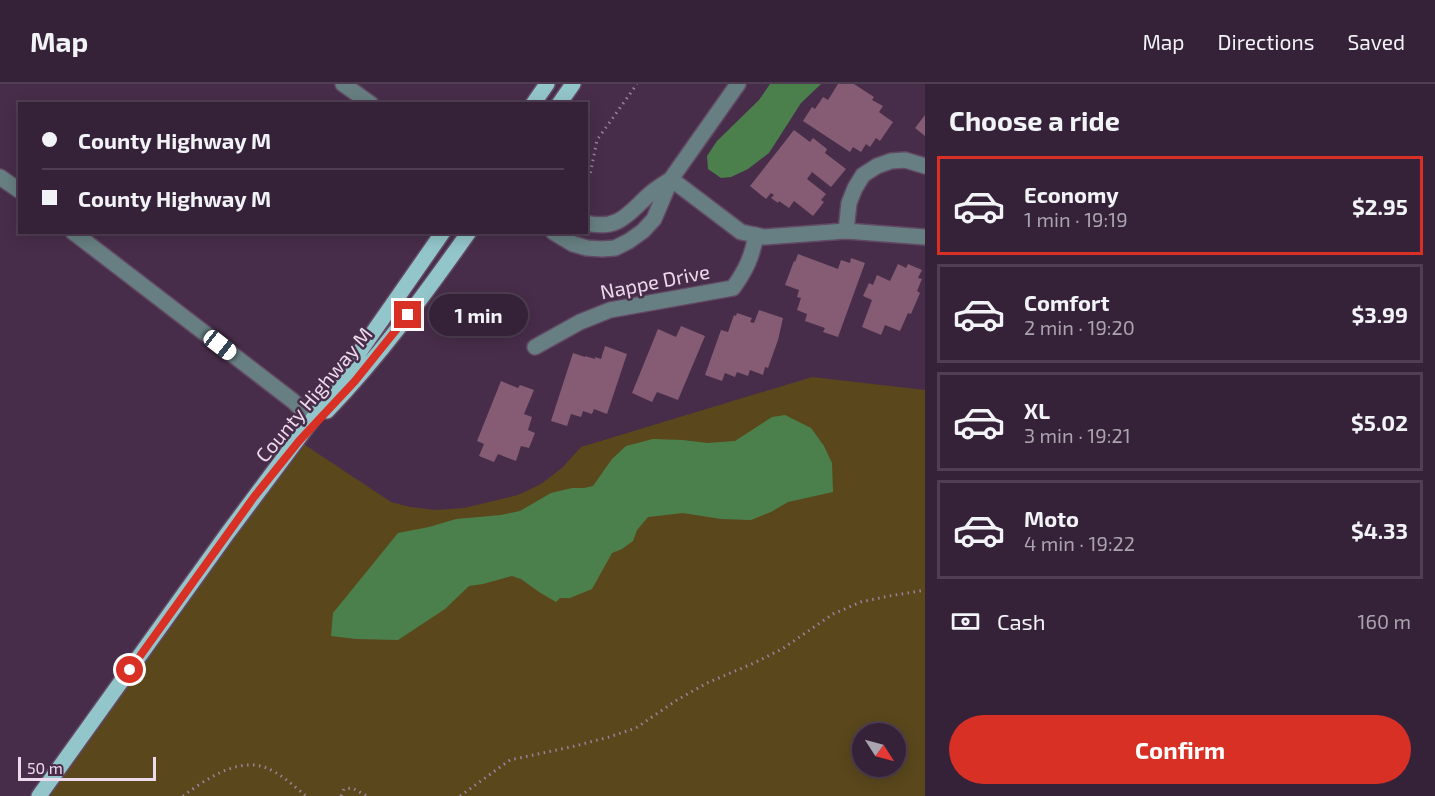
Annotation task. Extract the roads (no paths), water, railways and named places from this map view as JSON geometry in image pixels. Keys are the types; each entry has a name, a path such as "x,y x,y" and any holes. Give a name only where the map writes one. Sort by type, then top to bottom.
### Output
{"main road":[{"path":"534,102 547,84"},
{"path":"560,102 573,84"},
{"name":"County Highway M","path":"39,796 312,420 442,234"},
{"name":"County Highway M","path":"254,497 299,441 355,381 434,282 468,234"}],"street":[{"path":"343,84 368,102"},
{"path":"561,234 576,238 587,248 602,249 615,248 643,231 654,219 671,179 738,84"},
{"path":"846,231 849,203 863,175 891,161 905,160 925,166"},
{"path":"0,177 18,190"},
{"path":"588,223 612,224 624,219 650,194 671,179"},
{"path":"671,179 741,232 764,237 846,231 925,237"},
{"path":"76,234 293,401 312,420"},
{"name":"Nappe Drive","path":"535,347 580,322 610,310 733,288 749,263 756,235"}]}
